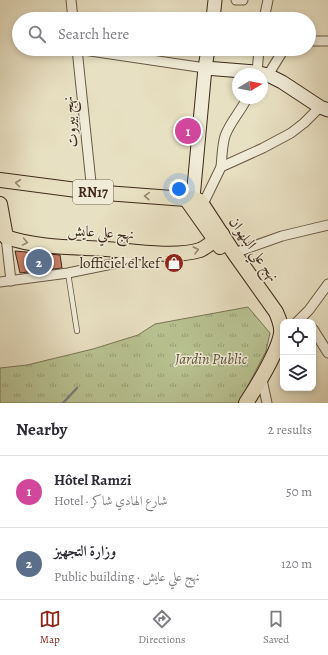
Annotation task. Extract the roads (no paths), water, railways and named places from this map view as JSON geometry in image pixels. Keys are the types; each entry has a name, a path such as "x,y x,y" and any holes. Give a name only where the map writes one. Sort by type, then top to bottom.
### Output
{"main road":[{"path":"214,12 215,0"},
{"path":"193,202 207,56"},
{"path":"205,68 232,71"},
{"path":"268,77 282,82 324,109"},
{"name":"RN17","path":"0,180 92,192 193,202"},
{"name":"نهج علي البلهوان","path":"193,202 218,237 266,312 272,326 279,332"},
{"path":"0,204 6,237"},
{"name":"نهج علي عايش","path":"6,237 28,243 134,252 186,253 206,247 218,237"},
{"name":"نهج علي البلهوان","path":"218,237 234,253 276,312 280,321 279,332"},
{"path":"246,403 279,332"},
{"path":"242,403 260,374"}],"street":[{"path":"70,0 72,12"},
{"path":"236,0 243,0"},
{"path":"265,12 268,0"},
{"path":"316,41 328,41"},
{"name":"نهج بيروت","path":"78,56 92,192"},
{"path":"124,56 205,68"},
{"path":"258,68 259,56"},
{"path":"263,68 276,56"},
{"path":"221,168 225,137 231,124 244,104"},
{"path":"193,202 221,168 291,133 324,109"},
{"path":"234,253 282,236 328,225"},
{"path":"6,237 11,281"},
{"path":"0,282 68,273 117,263 134,252"},
{"path":"303,319 328,284"},
{"path":"316,334 328,353"},
{"path":"260,374 267,403"}],"lane":[{"path":"68,273 77,332"}],"waterway":[{"path":"63,403 77,388"}],"place":[{"name":"Hôtel Ramzi","path":"188,131"},
{"name":"وزارة التجهيز","path":"39,262"},
{"name":"lofficiel el kef","path":"174,263"}],"park label":[{"name":"Jardin Public","path":"211,359"}]}
